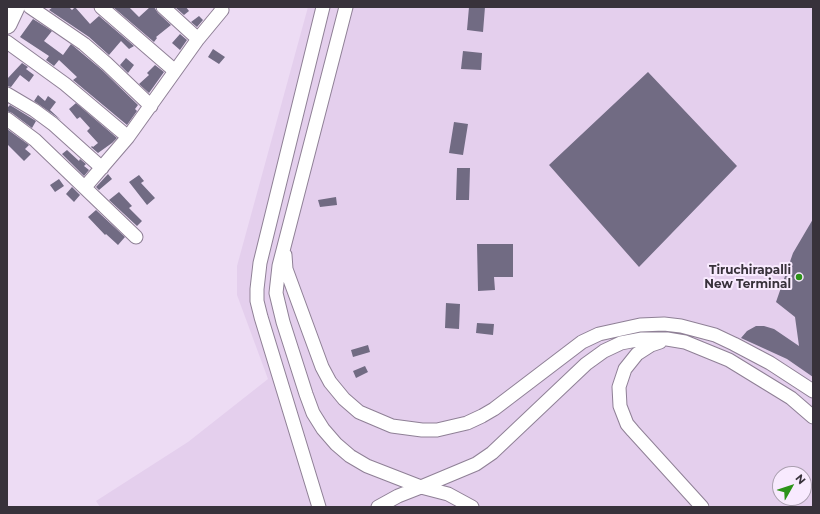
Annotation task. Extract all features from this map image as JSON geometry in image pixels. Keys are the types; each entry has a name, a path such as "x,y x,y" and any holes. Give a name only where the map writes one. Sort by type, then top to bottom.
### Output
{"highway":[{"path":"7,24 15,7"}],"street":[{"path":"30,7 84,44 151,106"},
{"path":"101,7 175,71"},
{"path":"162,7 198,39"},
{"path":"85,187 128,137 198,39 222,10 221,7"},
{"path":"319,507 261,317 256,289 260,263 323,7"},
{"path":"346,7 279,266 276,292 286,329 313,413 323,429 336,444 350,456 367,466 421,486 448,494 472,507"},
{"path":"7,42 65,84 128,137"},
{"path":"7,94 34,110 53,124 102,168"},
{"path":"7,119 35,140 136,236"},
{"path":"287,235 285,257 286,270 322,367 330,382 344,399 359,412 392,426 422,430 452,427 472,421 494,409 582,342 599,334 640,325 664,324 698,330 734,344 793,377 813,391"},
{"path":"378,507 398,496 471,466 492,454 586,364 604,351 621,343 642,339 667,339 686,342"},
{"path":"702,507 627,424 620,406 620,387 623,374 637,354 659,342 677,340 686,342 729,360 753,374 791,398 813,417"}],"shaded area":[{"path":"308,7 813,7 813,507 100,507 96,501 188,442 268,379 237,295 237,266"}],"building":[{"path":"53,7 69,7 72,10 75,7 90,24 99,16 134,46 129,49 121,41 109,55 89,37 49,10"},
{"path":"113,7 129,7 139,17 150,7 154,7 158,13 171,25 156,37 157,38 154,42"},
{"path":"175,7 186,7 189,11 184,15"},
{"path":"469,7 485,7 483,32 467,30"},
{"path":"199,16 203,20 197,27 191,22"},
{"path":"33,19 52,31 44,41 63,55 71,44 102,70 138,105 135,109 137,111 127,125 73,80 77,77 59,60 54,66 46,60 49,56 20,37"},
{"path":"180,34 187,40 180,50 172,43"},
{"path":"213,49 225,57 219,64 208,57"},
{"path":"463,51 482,53 481,70 461,69"},
{"path":"126,58 134,65 128,73 120,65"},
{"path":"22,63 28,67 26,69 34,75 29,82 20,75 11,87 7,86 7,79"},
{"path":"155,65 164,72 149,93 139,84 149,75 147,73"},
{"path":"648,72 737,166 639,267 549,165"},
{"path":"38,95 45,101 48,96 56,102 50,110 61,120 34,101"},
{"path":"76,103 117,138 98,153 91,147 98,143 87,131 90,128 80,117 77,119 69,109"},
{"path":"10,105 36,121 32,128 7,111 7,108"},
{"path":"454,122 468,124 463,155 449,153"},
{"path":"7,129 29,145 25,149 31,154 24,161 7,144"},
{"path":"67,150 79,161 80,159 86,164 84,166 89,170 84,176 62,154"},
{"path":"457,168 470,168 469,200 456,200"},
{"path":"108,174 112,179 99,190 96,187"},
{"path":"139,175 144,181 141,183 155,198 147,205 129,182"},
{"path":"59,179 64,186 55,192 50,185"},
{"path":"72,187 80,195 74,202 66,194"},
{"path":"119,192 132,206 129,208 142,221 137,226 109,200"},
{"path":"336,197 337,205 320,207 318,200"},
{"path":"96,210 125,237 118,245 106,234 105,235 88,217"},
{"name":"Tiruchirapalli New Terminal","path":"813,219 813,377 787,359 741,338 747,331 756,326 764,326 774,329 799,346 795,317 776,302 793,253"},
{"path":"477,244 513,244 513,277 494,277 495,290 478,291"},
{"path":"446,303 460,304 459,329 445,328"},
{"path":"477,323 494,324 493,335 476,333"},
{"path":"368,345 370,352 353,357 351,350"},
{"path":"365,366 368,372 356,378 353,371"}],"place":[{"name":"Tiruchirapalli New Terminal","path":"799,277"}]}
